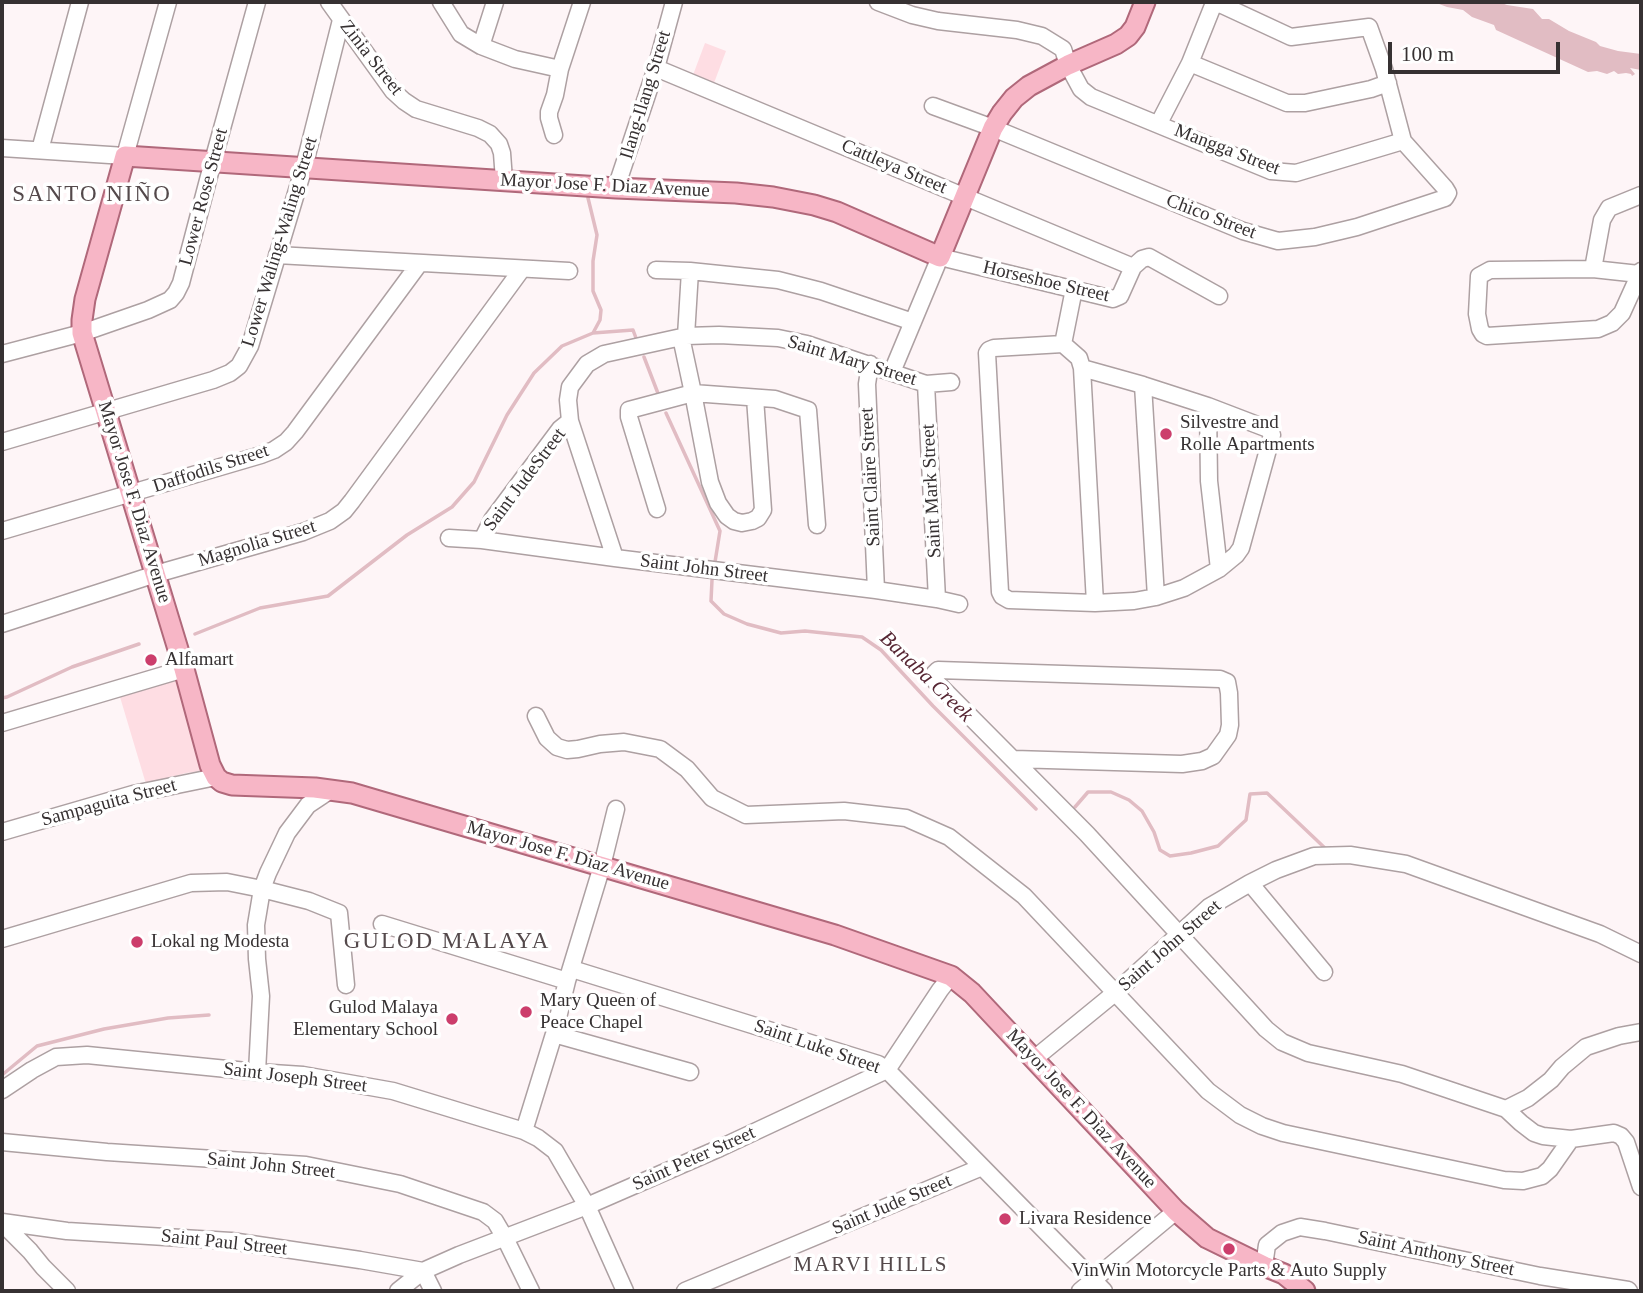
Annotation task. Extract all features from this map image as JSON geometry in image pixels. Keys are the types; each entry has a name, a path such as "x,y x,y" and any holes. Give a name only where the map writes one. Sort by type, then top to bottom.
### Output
{"main road":[{"path":"940,257 993,128 1014,98 1029,86 1128,36 1135,27 1145,2"},
{"name":"Mayor Jose F. Diaz Avenue","path":"940,257 865,223 814,205 773,197 125,156 85,299 82,333 184,669 210,765 222,782 246,786 332,789 352,793 835,935 951,976 972,993 1176,1211 1207,1238 1284,1274 1305,1291"}],"street":[{"path":"40,150 80,2"},
{"path":"2,148 125,156 168,2"},
{"name":"Lower Rose Street","path":"2,354 82,333 160,306 177,293 257,2"},
{"name":"Zinia Street","path":"329,2 393,91 404,101 416,108 490,134 499,144 502,153 504,180"},
{"path":"441,2 461,34 481,46 515,59 560,69"},
{"path":"481,46 495,2"},
{"path":"554,135 549,112 582,2"},
{"name":"Ilang-Ilang Street","path":"616,188 656,68 674,2"},
{"name":"Mangga Street","path":"878,2 912,15 938,21 1017,30 1042,36 1063,49 1081,89 1091,97 1271,171 1296,173 1403,141"},
{"path":"1159,123 1190,63 1212,8 1217,4 1291,37 1369,27 1384,69 1403,141"},
{"name":"Lower Waling-Waling Street","path":"107,410 213,380 239,366 250,346 304,167 341,20"},
{"path":"1190,63 1287,103 1305,103 1388,83"},
{"name":"Cattleya Street","path":"656,68 1133,267"},
{"path":"933,106 993,128"},
{"name":"Chico Street","path":"993,128 1243,231 1278,241 1315,237 1357,227 1445,198 1448,193 1445,188 1403,141"},
{"path":"1593,269 1602,220 1609,208 1641,195"},
{"path":"277,255 569,271"},
{"path":"892,372 940,257"},
{"name":"Horseshoe Street","path":"940,257 1113,299 1120,296 1133,267"},
{"path":"1133,267 1149,257 1219,296"},
{"name":"Daffodils Street","path":"2,531 274,450 295,432 419,264"},
{"name":"Magnolia Street","path":"2,624 303,532 324,524 344,511 522,269"},
{"path":"1593,269 1640,273 1622,313 1612,323 1598,329 1487,336 1483,334 1477,314 1479,276 1484,272 1593,269"},
{"path":"656,270 778,280 821,291 913,322"},
{"path":"690,271 683,336 710,482 718,503 727,516 742,523 758,518 763,510 755,398"},
{"path":"1063,344 1074,289"},
{"name":"Saint Mary Street","path":"615,558 570,421 568,400 570,387 586,364 604,354 683,336 778,338 807,344 926,384 951,382"},
{"path":"1082,368 1208,406 1268,429 1272,436 1241,548 1219,569 1184,589 1134,601 1095,603 1009,600 1000,592 987,353 994,348 1063,344 1076,355 1082,368 1095,603"},
{"name":"Saint Claire Street","path":"870,364 867,384 876,590"},
{"name":"Saint Mark Street","path":"926,384 937,599"},
{"path":"1143,385 1156,597"},
{"path":"657,509 629,410 693,393 775,399 808,410 817,525"},
{"path":"1208,406 1209,481 1219,569"},
{"path":"2,442 107,410"},
{"name":"Saint JudeStreet","path":"482,540 492,520 560,429 570,421"},
{"name":"Saint John Street","path":"449,538 876,590 959,604"},
{"path":"2,723 184,669"},
{"path":"1014,759 1182,764 1202,761 1213,756 1228,734 1230,714 1227,682 1220,678 938,670 934,674 936,682 1087,834 1282,1042 1308,1053 1402,1074 1506,1110 1534,1133 1543,1136 1571,1139 1614,1133 1626,1142 1641,1187"},
{"path":"536,716 547,737 557,747 567,750 624,742 660,750 687,769 712,798 746,815 844,811 905,818 949,837 1024,896 1208,1091 1240,1115 1262,1126 1283,1133 1504,1180 1523,1181 1542,1176 1571,1139"},
{"name":"Sampaguita Street","path":"2,832 133,794 216,777"},
{"path":"257,1072 260,1016 256,925 262,889 287,833 308,805 332,789"},
{"path":"524,1130 554,1034 616,810"},
{"name":"Saint John Street","path":"1034,1059 1116,992 1209,907 1276,870 1314,856 1350,855 1406,864 1600,934 1641,954"},
{"path":"2,939 191,883 227,883 309,901 339,913 346,985"},
{"path":"1251,883 1324,972"},
{"name":"Saint Luke Street","path":"382,924 878,1064 982,1167 1092,1288"},
{"path":"887,1070 951,976"},
{"path":"1506,1110 1552,1080 1562,1067 1586,1047 1641,1032"},
{"path":"554,1034 690,1072"},
{"name":"Saint Joseph Street","path":"2,1090 56,1057 87,1055 303,1074 393,1091 524,1130 555,1151 587,1206 625,1291"},
{"name":"Saint Peter Street","path":"398,1291 424,1271 459,1255 587,1206 887,1070"},
{"name":"Saint John Street","path":"2,1142 306,1165 400,1184 482,1212 495,1221 531,1291"},
{"name":"Saint Jude Street","path":"685,1291 707,1287 982,1167"},
{"path":"1092,1288 1176,1211"},
{"path":"2,1222 67,1291"},
{"name":"Saint Paul Street","path":"2,1222 66,1231 231,1241 424,1271"},
{"name":"Saint Anthony Street","path":"1264,1266 1267,1245 1282,1233 1300,1227 1541,1284 1629,1291"},
{"path":"424,1271 433,1291"}],"shaded area":[{"path":"1434,2 1499,2 1533,9 1542,19 1549,19 1600,46 1641,54 1641,70 1630,68 1635,74 1632,76 1614,71 1607,74 1588,72 1496,30 1494,25 1472,17 1463,10"},
{"path":"705,43 726,51 714,83 693,75"},
{"path":"174,676 183,679 209,770 146,784 120,697"}],"waterway":[{"name":"Banaba Creek","path":"588,198 597,235 593,261 593,291 601,310 600,320 593,333 633,330 636,338"},
{"path":"195,634 260,608 328,596 407,535 452,507 474,482 507,415 534,373 562,346 593,333"},
{"name":"Banaba Creek","path":"644,357 659,396"},
{"name":"Banaba Creek","path":"666,413 720,531 715,562"},
{"name":"Banaba Creek","path":"712,580 711,601 724,614 747,624 781,633 805,631 862,637 881,650 1036,809"},
{"path":"2,698 72,667 139,644"},
{"name":"Banaba Creek","path":"1075,807 1088,792 1111,792 1129,800 1142,811 1160,850 1170,856 1218,846 1246,820 1250,794 1267,793 1327,850"},
{"path":"2,1075 37,1046 104,1029 168,1018 209,1015"},
{"path":"325,1028 375,1036"}],"place":[{"name":"Silvestre and Rolle Apartments","path":"1166,434"},
{"name":"Alfamart","path":"151,660"},
{"name":"Lokal ng Modesta","path":"137,942"},
{"name":"Mary Queen of Peace Chapel","path":"526,1012"},
{"name":"Gulod Malaya Elementary School","path":"452,1019"},
{"name":"Livara Residence","path":"1005,1219"},
{"name":"VinWin Motorcycle Parts & Auto Supply","path":"1229,1249"}],"district":[{"name":"SANTO NIÑO","path":"92,195"},
{"name":"GULOD MALAYA","path":"447,942"},
{"name":"MARVI HILLS","path":"871,1265"}]}
